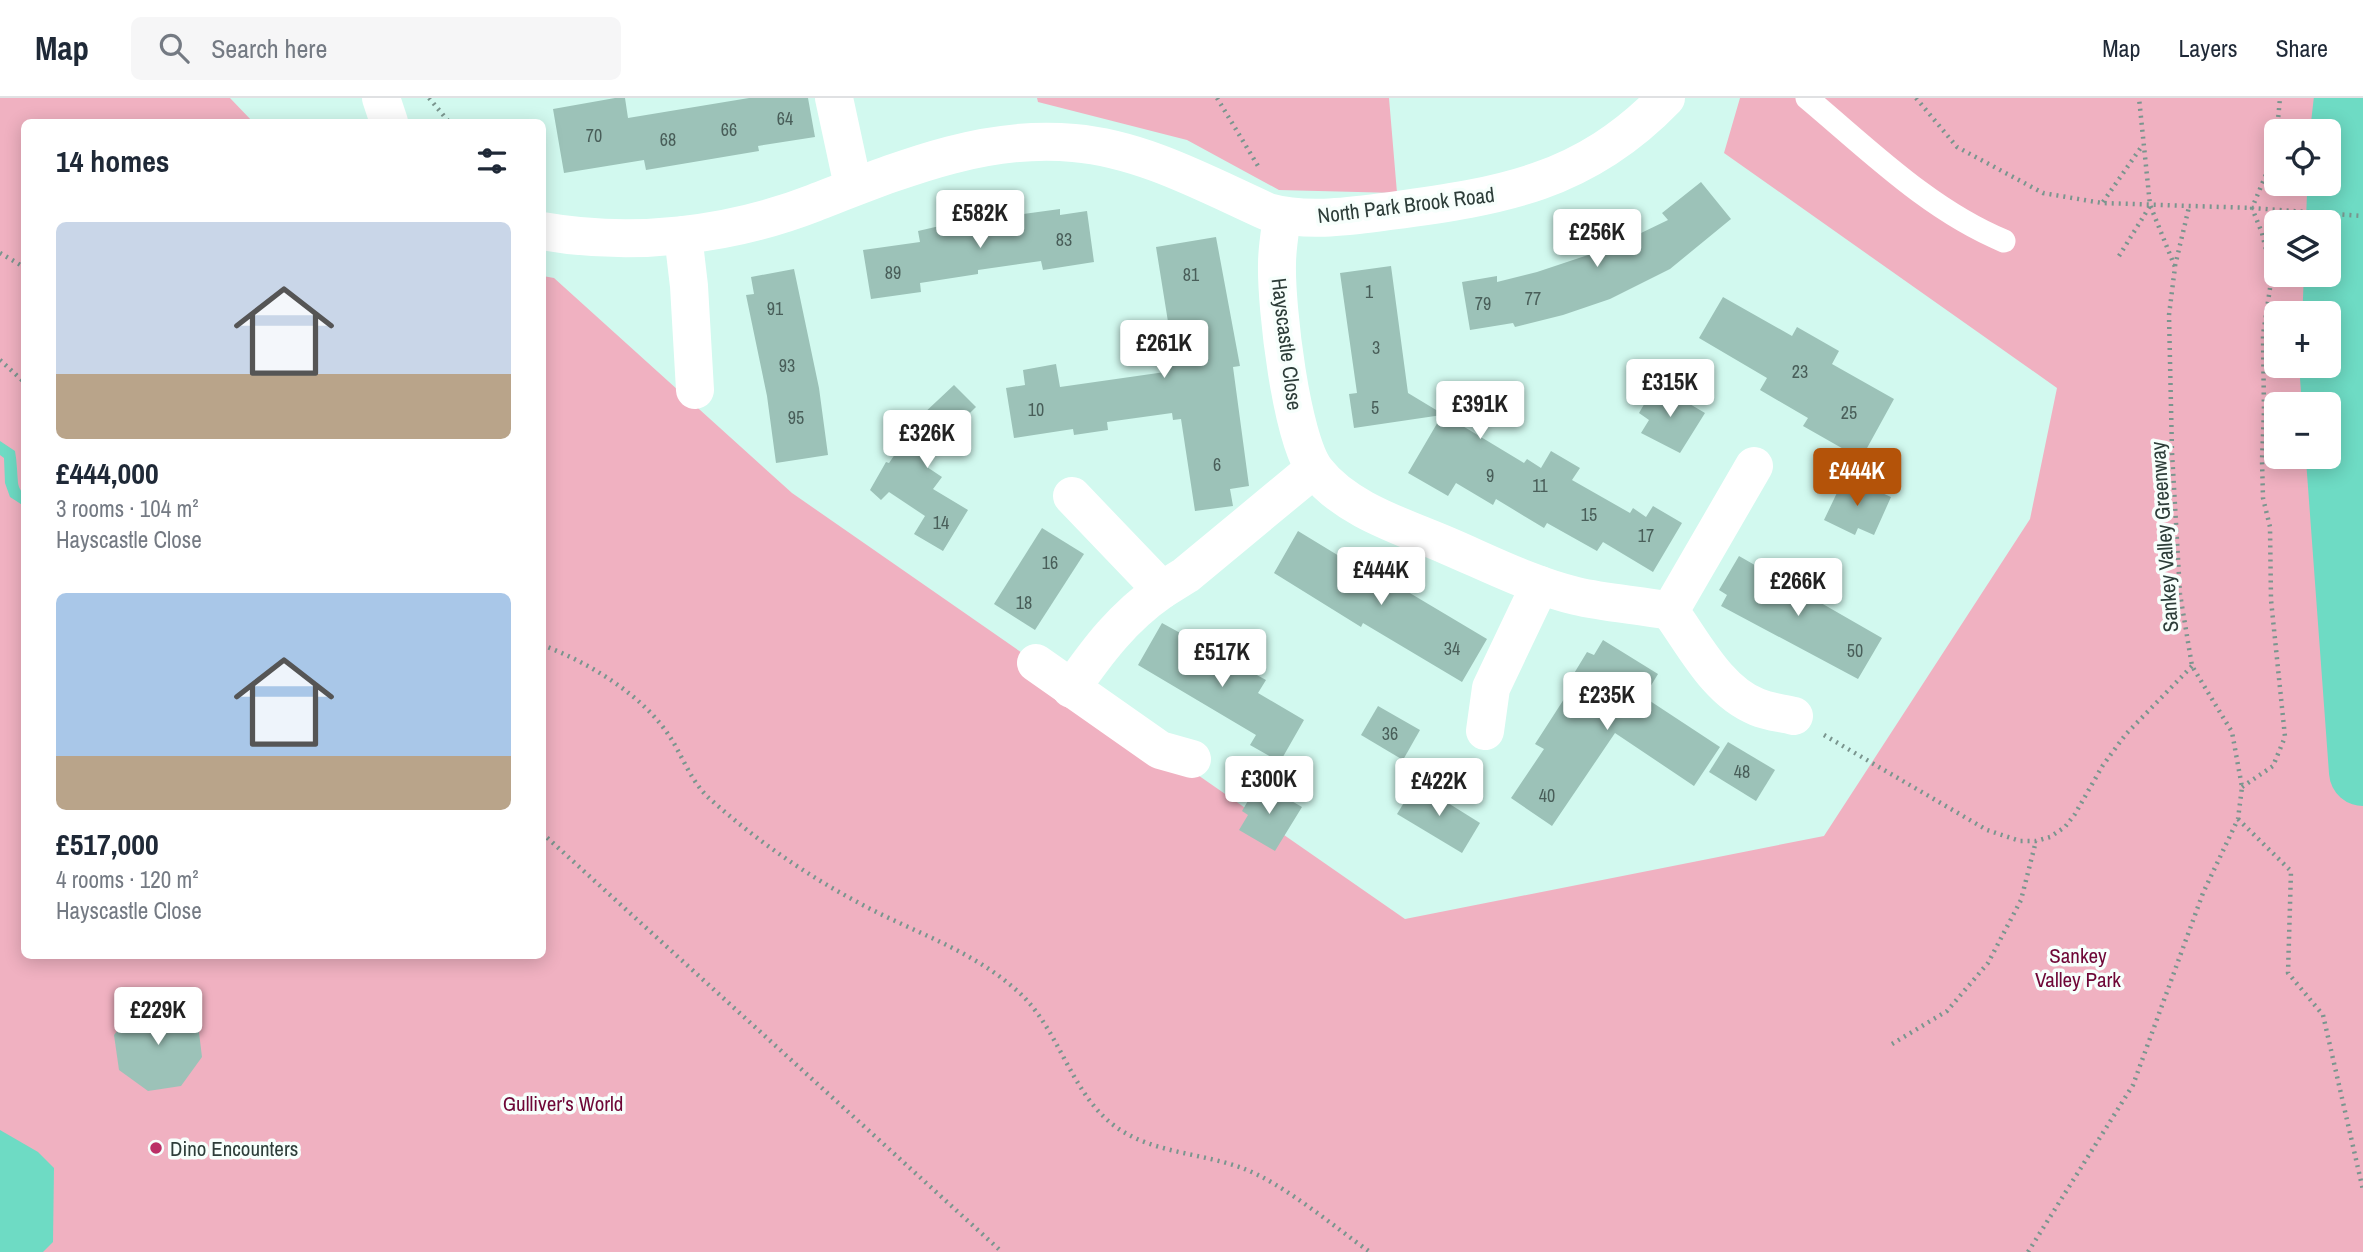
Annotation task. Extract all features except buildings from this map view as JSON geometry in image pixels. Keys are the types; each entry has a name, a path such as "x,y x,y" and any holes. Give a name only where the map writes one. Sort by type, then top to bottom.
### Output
{"street":[{"path":"381,98 388,119"},
{"path":"834,98 853,186"},
{"name":"North Park Brook Road","path":"546,231 607,239 682,235 744,225 813,204 853,186 958,152 1018,143 1073,142 1115,149 1163,165 1275,215 1342,217 1463,202 1512,191 1560,175 1602,152 1642,123 1666,98"},
{"name":"Hayscastle Close","path":"1275,215 1279,300 1299,432 1314,469 1332,488 1370,512 1540,585 1578,596 1670,611"},
{"path":"682,235 689,286 695,390"},
{"path":"1754,466 1670,611 1710,667 1739,697 1755,707 1794,716"},
{"path":"1071,689 1132,611 1186,575 1314,469"},
{"path":"1072,496 1161,590"},
{"path":"1485,731 1491,688 1540,585"},
{"path":"1036,663 1160,750 1192,759"}],"lane":[{"path":"1807,98 1913,186 1958,218 2004,241"}],"path":[{"path":"429,98 446,119"},
{"path":"1217,98 1251,151 1264,177 1275,215"},
{"path":"1916,98 1957,147 2043,193 2102,202 2363,216"},
{"name":"Sankey Valley Greenway","path":"2028,1252 2133,1085 2203,893 2238,819 2242,787 2232,732 2192,666 2180,594 2172,452 2169,315 2175,267 2150,205 2139,98"},
{"path":"2278,119 2280,98"},
{"path":"2102,202 2143,145"},
{"path":"2242,787 2273,766 2286,737 2271,600 2270,527 2263,498 2263,335 2272,275 2262,233 2252,208 2264,179"},
{"path":"2119,256 2150,205"},
{"path":"2175,267 2189,207"},
{"path":"0,253 21,265"},
{"path":"0,360 21,379"},
{"path":"546,647 572,657 607,677 649,712 670,736 686,768 707,796 789,862 862,905 959,950 1015,988 1041,1016 1093,1107 1118,1129 1148,1143 1243,1168 1277,1187 1370,1252"},
{"path":"1794,716 1987,830 2020,841 2036,841 2050,837 2065,827 2103,765 2126,734 2192,666"},
{"path":"2238,819 2291,871 2288,973 2323,1015 2363,1190"},
{"path":"546,837 1002,1252"},
{"path":"1892,1044 1947,1010 1989,963 2021,900 2036,841"}],"green space":[{"name":"Sankey Valley Park","path":"0,98 230,98 250,119 21,119 21,959 546,959 546,277 554,278 792,493 1405,919 1824,836 2030,519 2057,388 1724,153 1740,98 2363,98 2363,1252 0,1252"},
{"path":"1037,98 1389,98 1397,193 1279,190 1187,140 1038,102"}],"shaded area":[{"path":"0,441 15,451 21,504 10,497 5,483 4,458 0,455"},
{"path":"0,1130 38,1152 54,1168 53,1242 43,1252 0,1252"}],"waterway":[{"path":"2348,98 2343,142 2334,377 2363,772"}],"place":[{"name":"Dino Encounters","path":"156,1148"}],"park label":[{"name":"Gulliver's World","path":"563,1103"}]}
